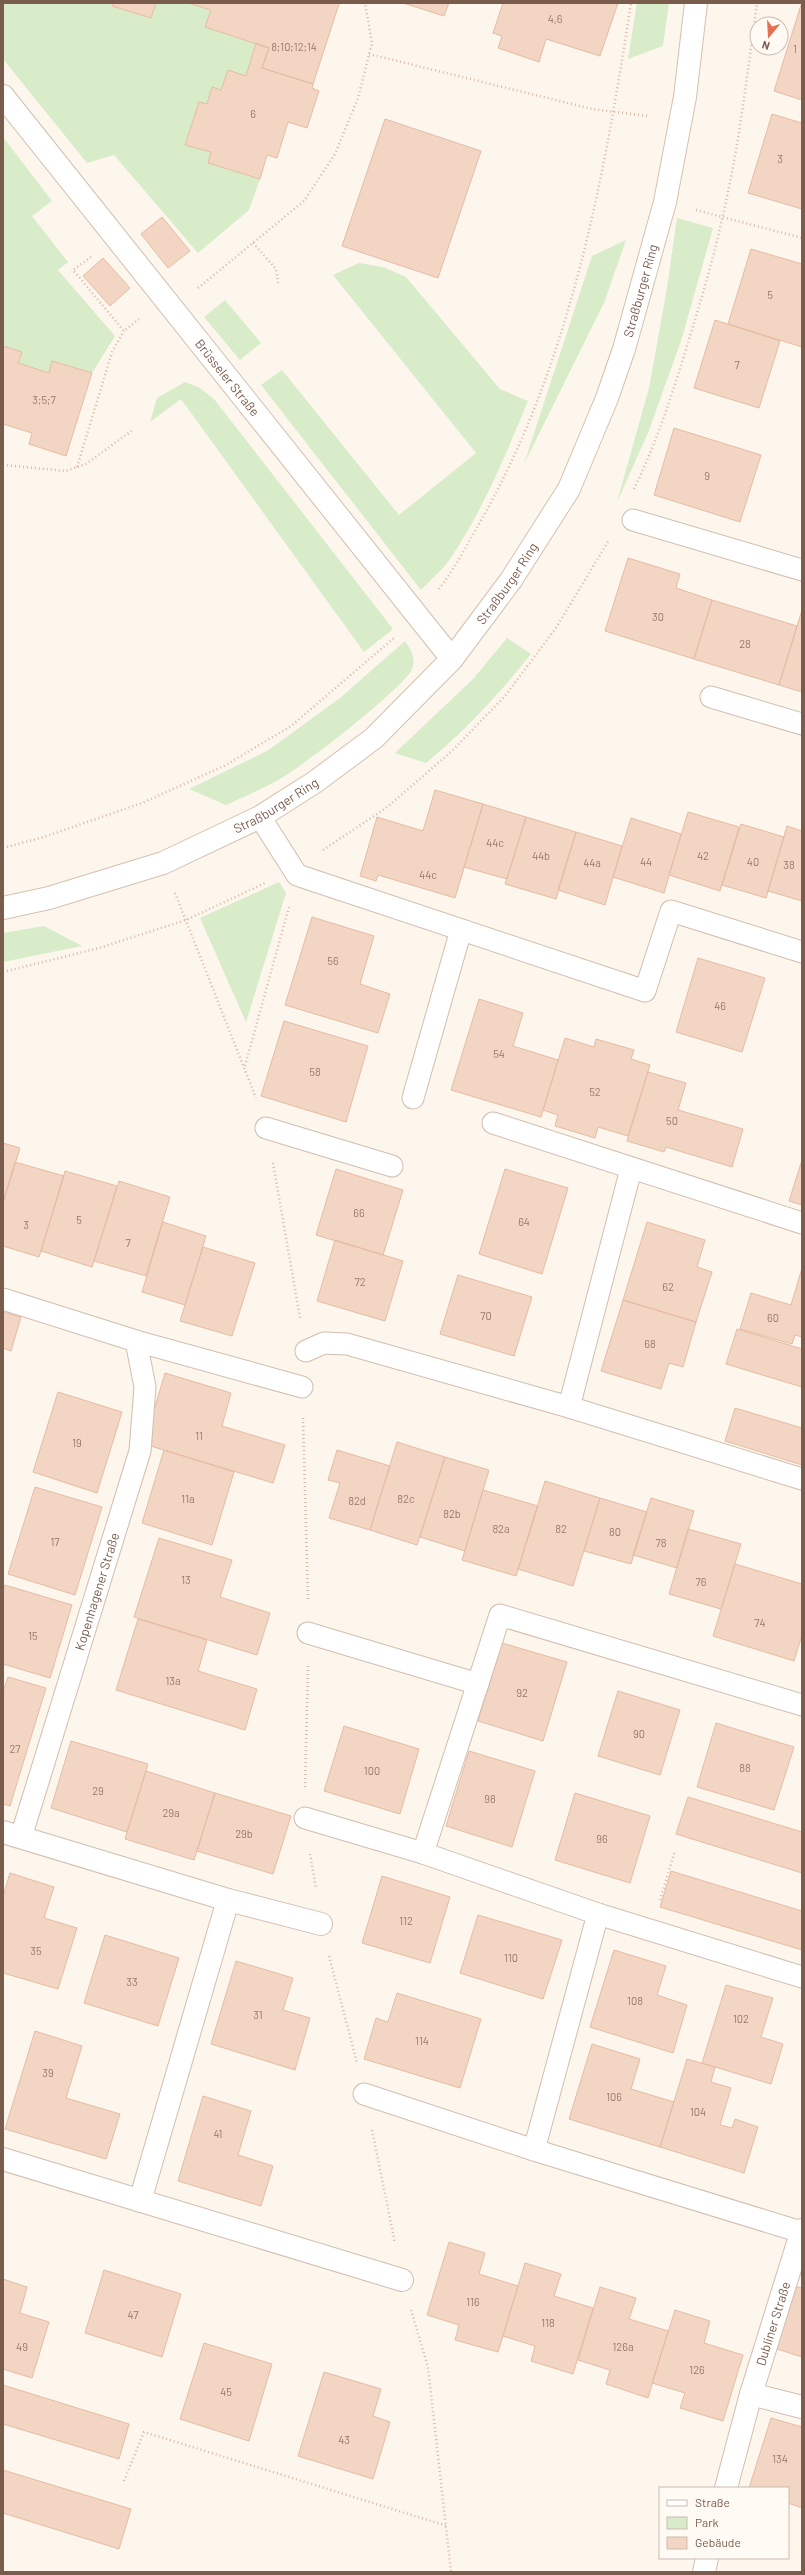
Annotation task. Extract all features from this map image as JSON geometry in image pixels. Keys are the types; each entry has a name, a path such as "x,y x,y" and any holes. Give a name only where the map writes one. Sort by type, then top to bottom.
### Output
{"street":[{"name":"Straßburger Ring","path":"3,908 49,898 163,863 260,817 315,782 374,738 452,659 511,580 569,489 607,398 624,349 665,202 680,120 696,3"},
{"name":"Brüsseler Straße","path":"3,96 115,239 452,659"},
{"path":"12,1835 228,1900 321,1924"},
{"path":"140,2201 228,1900"},
{"path":"3,2160 402,2280"},
{"name":"Dubliner Straße","path":"726,2487 751,2394 802,2231"},
{"path":"751,2394 802,2406"},
{"path":"704,2572 707,2559"}],"lane":[{"path":"634,520 802,570"},
{"path":"712,697 802,724"},
{"path":"260,817 297,875 646,991 671,911 802,952"},
{"path":"413,1098 461,930"},
{"path":"493,1123 631,1169 802,1223"},
{"path":"266,1128 392,1166"},
{"path":"569,1407 631,1169"},
{"path":"3,1299 136,1341 302,1387"},
{"name":"Kopenhagener Straße","path":"12,1835 140,1451 145,1387 136,1341"},
{"path":"306,1351 324,1343 347,1344 569,1407 802,1479"},
{"path":"423,1853 500,1615 802,1705"},
{"path":"308,1633 478,1684"},
{"path":"305,1818 423,1853 598,1914 802,1977"},
{"path":"534,2150 598,1914"},
{"path":"364,2094 534,2150 802,2231"}],"path":[{"path":"77,467 112,352 124,332 168,305 253,243 304,201 335,154 358,98 372,43 365,3"},
{"path":"3,848 44,837 142,803 224,766 291,726 360,670 417,617 446,580 504,480 553,359 580,270 598,190 631,3"},
{"path":"369,54 612,112 680,120"},
{"path":"665,202 802,238"},
{"path":"115,239 73,270 124,332"},
{"path":"253,243 276,269 278,283"},
{"path":"3,465 66,471 86,464 134,429"},
{"path":"163,863 245,1066 266,1128 306,1351"},
{"path":"245,1066 297,875"},
{"path":"302,1387 308,1633 305,1818 321,1924 364,2094 402,2280 428,2367 451,2572"},
{"path":"650,1930 675,1851"},
{"path":"124,2481 144,2432 447,2526"}],"green space":[{"path":"3,3 113,3 112,6 150,18 156,3 188,3 211,10 205,27 256,43 246,76 221,90 212,87 207,104 199,102 185,144 211,152 208,163 260,179 249,210 198,253 114,155 87,163 3,59"},
{"path":"637,3 669,3 663,46 628,59"},
{"path":"3,137 52,201 32,216 68,262 58,270 115,336 92,373 53,361 49,373 18,363 22,352 3,346"},
{"path":"677,218 713,228 682,338 648,433 617,502 649,388 667,288"},
{"path":"626,240 604,303 524,464 592,256"},
{"path":"359,263 383,267 406,277 500,389 528,401 503,461 464,538 449,561 421,590 261,385 282,370 399,515 476,453 333,275"},
{"path":"225,300 261,343 240,360 204,317"},
{"path":"185,382 200,388 214,399 393,629 364,652 181,399 150,422 157,398"},
{"path":"507,638 531,654 482,711 455,738 426,763 395,753 473,679"},
{"path":"405,641 414,661 412,669 405,679 351,727 290,773 266,787 226,805 189,789 267,751 340,698"},
{"path":"279,882 286,893 246,1022 200,918"},
{"path":"44,926 82,946 3,962 3,933"}],"building":[{"path":"113,3 156,3 151,18 112,6"},
{"path":"188,3 339,4 313,84 262,68 269,48 205,27 211,10"},
{"path":"403,3 449,3 444,16"},
{"path":"503,3 618,3 600,56 546,39 539,62 498,48 502,36 493,33"},
{"path":"801,5 802,100 774,91 785,56 789,56 789,43"},
{"path":"256,43 269,48 262,68 313,84 312,88 319,91 307,128 288,122 277,158 267,155 260,179 208,163 211,152 185,145 199,102 207,104 212,87 221,90 228,70 246,76"},
{"path":"772,114 802,123 802,209 748,193"},
{"path":"385,119 481,151 438,278 342,246"},
{"path":"162,217 190,251 168,268 141,234"},
{"path":"751,249 802,264 802,347 728,324"},
{"path":"103,258 130,288 110,306 83,276"},
{"path":"715,320 780,341 759,408 694,388"},
{"path":"3,346 22,352 18,363 49,373 52,361 92,373 66,456 29,444 32,433 3,424"},
{"path":"674,428 761,455 740,522 654,495"},
{"path":"628,558 680,574 676,588 712,600 694,659 605,631"},
{"path":"712,600 797,626 779,685 694,659"},
{"path":"802,610 802,692 779,685"},
{"path":"435,790 483,804 455,898 378,875 376,881 360,876 377,817 423,831"},
{"path":"483,804 526,817 507,879 464,867"},
{"path":"688,812 739,827 720,891 669,875"},
{"path":"526,817 576,832 556,899 505,884"},
{"path":"631,818 681,834 664,893 613,877"},
{"path":"741,824 784,837 766,898 722,885"},
{"path":"787,826 802,831 802,901 768,891"},
{"path":"576,832 622,846 605,905 558,890"},
{"path":"312,917 374,936 360,984 390,994 378,1033 285,1005"},
{"path":"698,958 765,978 742,1052 676,1032"},
{"path":"479,999 523,1013 513,1046 558,1060 541,1117 451,1090"},
{"path":"284,1021 368,1046 346,1122 261,1096"},
{"path":"565,1038 594,1047 596,1039 634,1050 631,1059 650,1065 628,1136 598,1127 595,1138 555,1126 558,1115 543,1110"},
{"path":"648,1072 686,1083 678,1110 743,1129 732,1167 666,1147 664,1152 627,1141"},
{"path":"3,1143 20,1148 3,1203"},
{"path":"802,1160 802,1205 789,1201"},
{"path":"15,1162 64,1176 39,1257 3,1246 3,1203"},
{"path":"336,1169 403,1190 383,1255 316,1235"},
{"path":"505,1169 568,1188 542,1274 479,1254"},
{"path":"65,1171 117,1186 92,1267 41,1251"},
{"path":"119,1181 170,1197 146,1276 94,1261"},
{"path":"163,1222 206,1236 185,1305 142,1292"},
{"path":"647,1222 705,1240 697,1267 712,1272 696,1322 623,1300"},
{"path":"335,1240 403,1261 385,1321 317,1301"},
{"path":"203,1247 255,1263 232,1336 180,1321"},
{"path":"802,1268 802,1337 795,1335 792,1344 740,1329 751,1293 791,1305"},
{"path":"458,1275 532,1297 514,1356 440,1334"},
{"path":"623,1300 696,1322 683,1367 669,1363 661,1389 601,1371"},
{"path":"3,1312 21,1317 11,1351 3,1348"},
{"path":"737,1329 802,1349 802,1387 726,1364"},
{"path":"165,1373 231,1393 222,1426 285,1445 273,1483 144,1444"},
{"path":"58,1392 122,1412 97,1493 33,1472"},
{"path":"735,1408 802,1428 802,1465 725,1441"},
{"path":"397,1442 445,1457 417,1545 370,1530"},
{"path":"164,1450 234,1472 212,1545 142,1523"},
{"path":"337,1450 390,1466 370,1530 329,1518 340,1483 328,1480"},
{"path":"445,1457 489,1470 465,1551 420,1537"},
{"path":"545,1481 600,1498 573,1586 518,1569"},
{"path":"35,1487 102,1507 75,1595 8,1574"},
{"path":"483,1490 538,1506 516,1576 462,1560"},
{"path":"600,1498 647,1512 631,1564 584,1551"},
{"path":"651,1498 694,1511 677,1568 633,1555"},
{"path":"688,1529 741,1544 721,1609 669,1594"},
{"path":"159,1538 232,1560 220,1597 270,1613 257,1655 134,1617"},
{"path":"735,1564 802,1584 802,1635 794,1661 713,1636"},
{"path":"5,1585 72,1605 50,1678 3,1664 3,1591"},
{"path":"138,1619 207,1640 198,1671 257,1689 245,1730 116,1690"},
{"path":"502,1643 567,1662 543,1741 478,1721"},
{"path":"8,1677 46,1688 10,1806 3,1804 3,1692"},
{"path":"618,1691 680,1710 660,1775 598,1756"},
{"path":"716,1723 794,1747 774,1810 697,1787"},
{"path":"344,1726 419,1749 400,1814 324,1791"},
{"path":"71,1741 148,1764 127,1832 51,1808"},
{"path":"469,1751 535,1771 512,1847 446,1826"},
{"path":"146,1771 215,1793 194,1860 125,1839"},
{"path":"215,1793 291,1816 273,1874 197,1851"},
{"path":"575,1793 650,1816 630,1883 555,1860"},
{"path":"688,1797 802,1832 802,1873 676,1834"},
{"path":"671,1871 802,1911 802,1950 660,1907"},
{"path":"10,1873 54,1887 44,1918 77,1928 58,1989 3,1973 3,1896"},
{"path":"382,1876 450,1897 430,1963 362,1943"},
{"path":"478,1915 562,1940 543,1999 460,1973"},
{"path":"105,1935 179,1958 158,2026 84,2003"},
{"path":"614,1950 666,1966 657,1995 687,2005 673,2053 590,2027"},
{"path":"236,1961 293,1978 283,2010 310,2018 295,2070 211,2044"},
{"path":"726,1985 773,1998 761,2037 783,2044 771,2084 702,2063"},
{"path":"397,1993 481,2019 460,2088 364,2059 376,2018 388,2022"},
{"path":"35,2031 82,2046 66,2098 120,2114 106,2159 5,2129"},
{"path":"592,2044 640,2059 631,2089 674,2102 660,2147 569,2119"},
{"path":"687,2059 715,2067 711,2082 731,2088 720,2125 732,2128 735,2119 758,2127 744,2173 660,2147"},
{"path":"203,2096 251,2111 238,2155 273,2166 261,2206 178,2181"},
{"path":"449,2242 485,2253 479,2274 518,2286 498,2352 455,2340 459,2325 427,2315"},
{"path":"525,2263 561,2274 554,2296 593,2308 573,2374 531,2361 535,2346 503,2336"},
{"path":"104,2270 181,2294 162,2357 85,2333"},
{"path":"3,2279 27,2287 20,2313 49,2322 32,2378 3,2369"},
{"path":"786,2284 802,2288 802,2357 768,2346"},
{"path":"600,2287 636,2298 629,2319 668,2331 648,2398 606,2384 610,2370 578,2360"},
{"path":"675,2310 710,2321 704,2343 743,2355 723,2421 680,2408 685,2393 652,2383"},
{"path":"204,2343 272,2364 249,2441 180,2419"},
{"path":"324,2372 381,2389 373,2416 390,2422 373,2479 298,2456"},
{"path":"3,2385 129,2424 119,2459 3,2424"},
{"path":"771,2418 802,2427 802,2508 789,2503 789,2487 749,2487"},
{"path":"3,2470 131,2509 119,2549 3,2513"}]}
